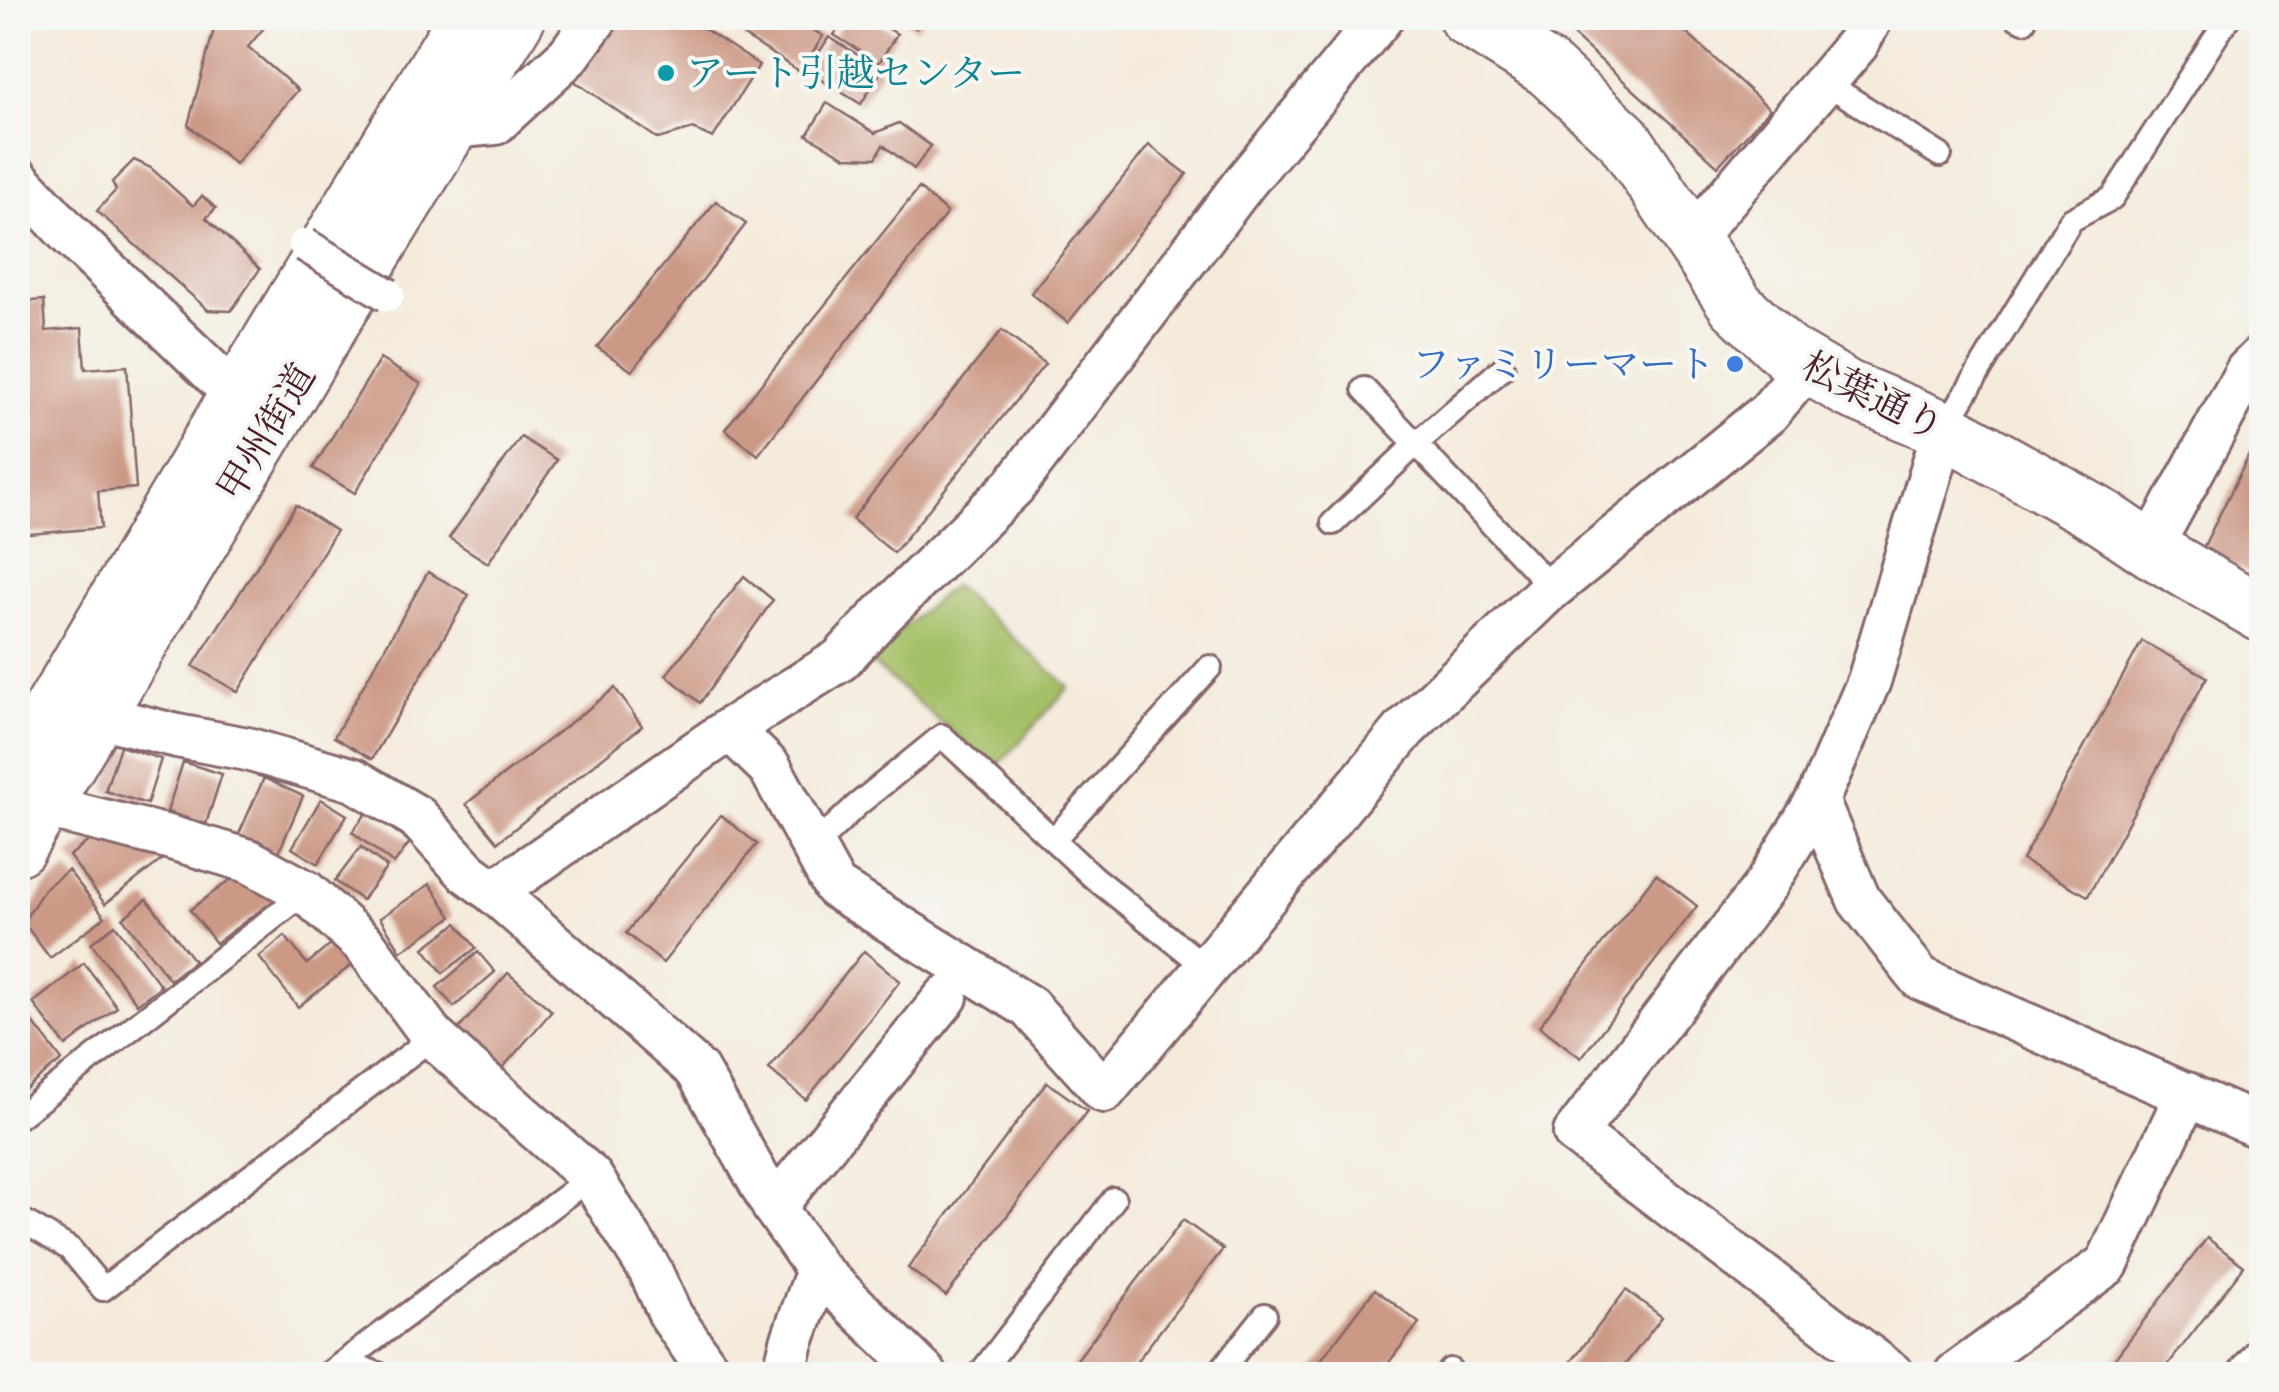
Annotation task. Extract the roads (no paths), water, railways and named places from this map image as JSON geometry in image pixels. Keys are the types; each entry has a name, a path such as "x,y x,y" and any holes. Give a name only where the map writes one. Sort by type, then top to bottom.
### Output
{"main road":[{"name":"甲州街道","path":"26,807 237,396 466,18"},
{"name":"甲州街道","path":"26,807 98,716 517,18"},
{"name":"松葉通り","path":"1466,18 1548,69 1623,138 1736,305 1787,353 1866,398 1944,430 2104,518 2262,614"}],"street":[{"path":"450,127 495,122 569,55 596,18"},
{"path":"494,892 730,729 840,660 1014,486 1245,182 1380,18"},
{"path":"1690,240 1857,44 1870,18"},
{"path":"18,179 70,235 237,396"},
{"path":"305,245 388,295"},
{"path":"2150,548 2247,371 2262,356"},
{"path":"730,729 770,768 836,887 1029,1007 1104,1091 1405,728 1552,588 1768,413 1807,367"},
{"path":"1892,1374 1574,1133 1767,883 1817,801 1868,681 1944,430"},
{"path":"98,716 247,748 354,780 418,817 467,872 696,1070 774,1207 818,1270 925,1374"},
{"path":"1817,801 1859,900 1920,978 2262,1128"},
{"path":"26,807 168,837 249,861 306,892 365,944 434,1037 592,1177 650,1270 672,1316 711,1374"},
{"path":"774,1207 946,998"},
{"path":"1956,1374 2106,1264 2187,1094"},
{"path":"784,1374 818,1270"}],"lane":[{"path":"1944,430 2070,220 2112,198 2228,18"},
{"path":"1824,82 1940,155"},
{"path":"1333,522 1503,368"},
{"path":"1364,389 1552,588"},
{"path":"1054,839 1210,667"},
{"path":"813,847 942,736 1093,876 1206,967"},
{"path":"18,1118 306,892"},
{"path":"18,1218 70,1249 103,1288 434,1037"},
{"path":"337,1368 592,1177"},
{"path":"980,1374 1114,1199"},
{"path":"1218,1374 1266,1315"},
{"path":"2238,1374 2262,1342"},
{"path":"337,1368 378,1374"}],"place":[{"name":"アート引越センター","path":"666,73"},
{"name":"ファミリーマート","path":"1735,364"}]}
